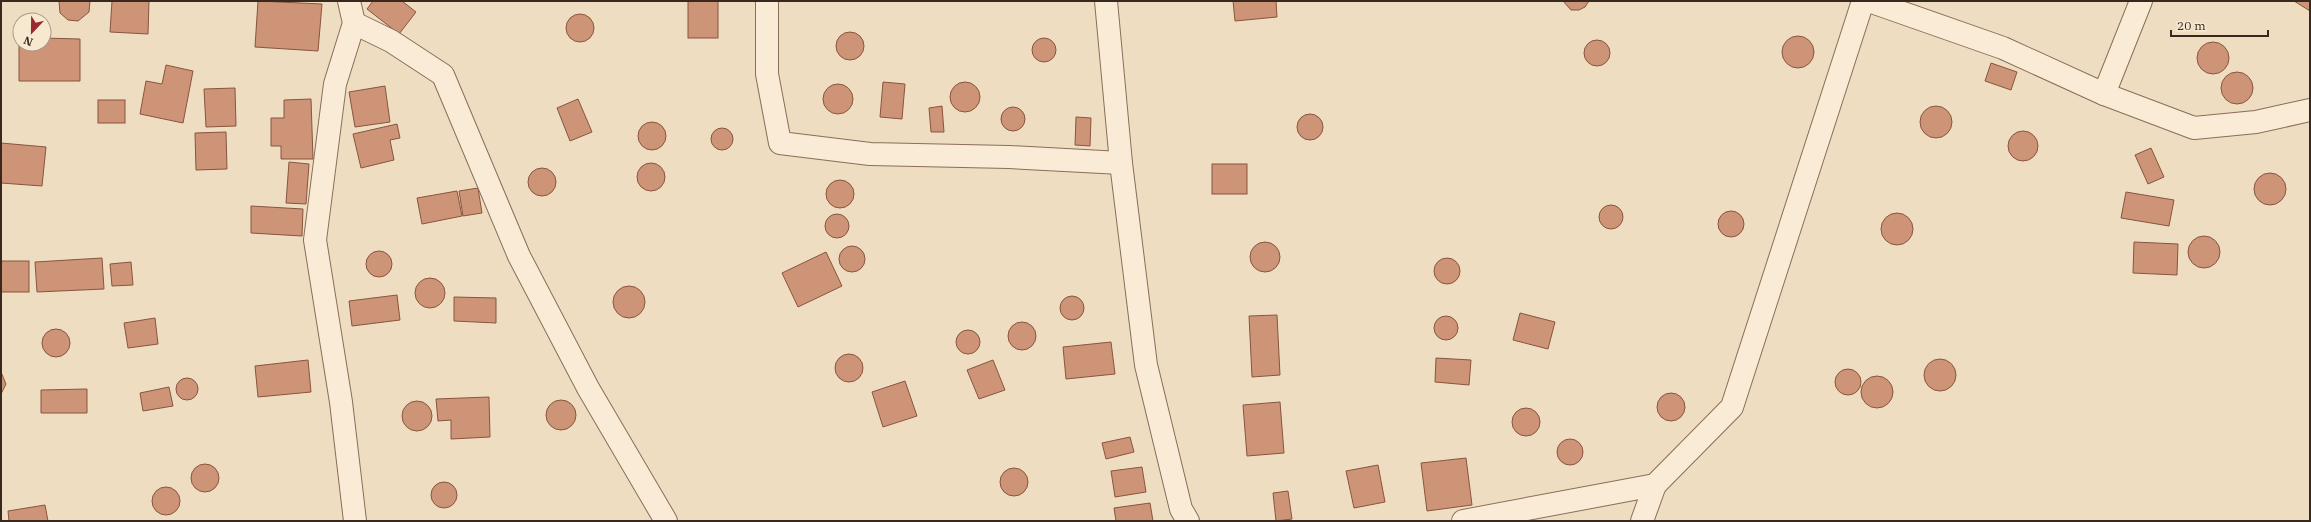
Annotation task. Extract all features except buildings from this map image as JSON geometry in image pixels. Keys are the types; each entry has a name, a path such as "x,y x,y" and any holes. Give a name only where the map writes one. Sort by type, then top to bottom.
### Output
{"street":[{"path":"349,1 354,23 335,84 314,240 341,402 355,521"},
{"path":"767,1 766,74 780,143 870,154 1009,157 1121,163"},
{"path":"1106,1 1121,163 1146,365 1181,509 1188,521"},
{"path":"1642,521 1655,485 1732,407 1863,1"},
{"path":"1869,1 2003,48 2104,94 2194,128 2256,122 2310,110"},
{"path":"2104,94 2141,1"},
{"path":"354,23 392,41 443,75 519,256 588,388 666,521"},
{"path":"1463,521 1655,485"}]}
